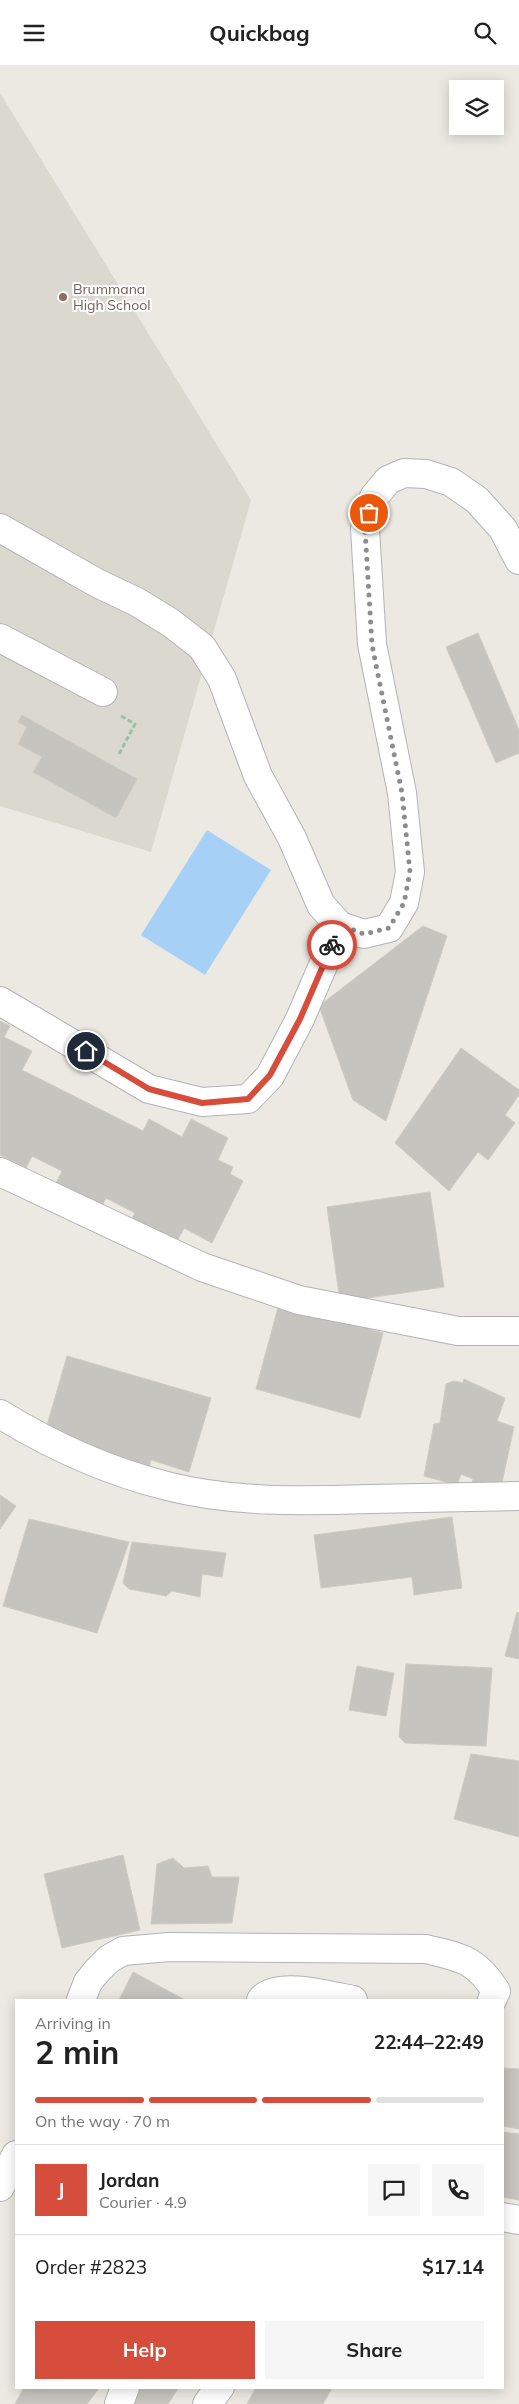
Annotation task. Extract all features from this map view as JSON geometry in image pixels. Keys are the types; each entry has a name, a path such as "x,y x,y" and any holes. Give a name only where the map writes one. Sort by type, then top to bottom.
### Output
{"street":[{"path":"0,528 97,583 137,601 171,623 202,647 222,679 258,776 292,838 321,905 340,925 364,934 389,928 404,903 410,872 402,793 372,645 365,529 374,497 388,480 404,473 426,474 451,482 477,500 503,529 519,560"},
{"path":"0,638 103,692"},
{"path":"0,1001 149,1089 202,1103 248,1099 270,1075 300,1019 340,925"},
{"path":"0,1172 202,1267 299,1301 458,1331 519,1331"},
{"path":"0,1414 39,1437 102,1466 168,1487 236,1498 305,1501 519,1496"},
{"path":"81,1999 88,1983 109,1959 123,1951 179,1947 426,1949 466,1960 484,1973 496,1991 492,1999"},
{"path":"262,1999 265,1994 279,1991 311,1991 348,1999"},
{"path":"0,2187 15,2157"},
{"path":"504,2217 519,2220"},
{"path":"119,2404 124,2389"},
{"path":"207,2404 218,2389"}],"path":[{"path":"119,754 133,728"}],"shaded area":[{"name":"Brummana High School","path":"0,93 251,500 151,852 0,806"}],"water":[{"path":"207,830 271,870 205,975 141,935"}],"building":[{"path":"478,633 519,730 519,753 496,763 446,647"},
{"path":"22,715 137,779 116,818 33,772 42,757 18,744 27,727 18,722"},
{"path":"423,926 447,936 386,1121 353,1100 319,1006"},
{"path":"0,1021 10,1026 4,1037 32,1051 22,1070 143,1131 149,1119 182,1137 191,1119 228,1138 218,1160 233,1167 230,1174 243,1181 212,1243 184,1228 172,1251 127,1228 135,1213 106,1198 100,1210 54,1187 62,1171 32,1156 26,1168 0,1155"},
{"path":"461,1048 519,1090 519,1095 505,1115 515,1123 488,1160 478,1152 449,1191 395,1143"},
{"path":"430,1192 444,1287 340,1302 327,1207"},
{"path":"279,1304 383,1333 360,1418 256,1389"},
{"path":"67,1356 211,1398 189,1472 151,1460 148,1472 46,1429"},
{"path":"464,1379 505,1398 497,1421 514,1427 499,1496 471,1488 473,1479 461,1474 457,1485 424,1476 434,1424 440,1423 446,1384 454,1381 463,1383"},
{"path":"0,1495 16,1506 0,1529"},
{"path":"452,1517 462,1588 414,1595 412,1577 321,1588 314,1535"},
{"path":"29,1519 129,1542 97,1633 3,1606"},
{"path":"132,1542 226,1553 222,1577 202,1574 200,1597 172,1591 166,1596 129,1589 123,1583"},
{"path":"517,1612 519,1613 519,1659 505,1656"},
{"path":"406,1664 492,1668 486,1746 405,1743 399,1737"},
{"path":"357,1666 394,1673 386,1716 349,1710"},
{"path":"471,1754 519,1761 519,1837 454,1819"},
{"path":"123,1855 140,1930 62,1948 44,1874"},
{"path":"173,1858 184,1868 208,1866 212,1877 239,1877 232,1923 151,1924 157,1864"},
{"path":"133,1972 183,1999 120,1999"},
{"path":"504,2068 519,2069 519,2129 504,2126"},
{"path":"504,2132 519,2134 519,2200 504,2197"},
{"path":"23,2389 98,2389 87,2404 15,2404"},
{"path":"134,2389 178,2389 168,2404 130,2404"},
{"path":"255,2389 331,2389 323,2404 247,2404"}],"way so far":[{"path":"332,945 340,925 364,934 389,928 404,903 410,872 402,793 372,645 365,529 369,513"}],"place":[{"name":"Brummana High School","path":"63,297"}],"route":[{"path":"86,1051 149,1089 202,1103 248,1099 270,1075 300,1019 332,945"}]}
